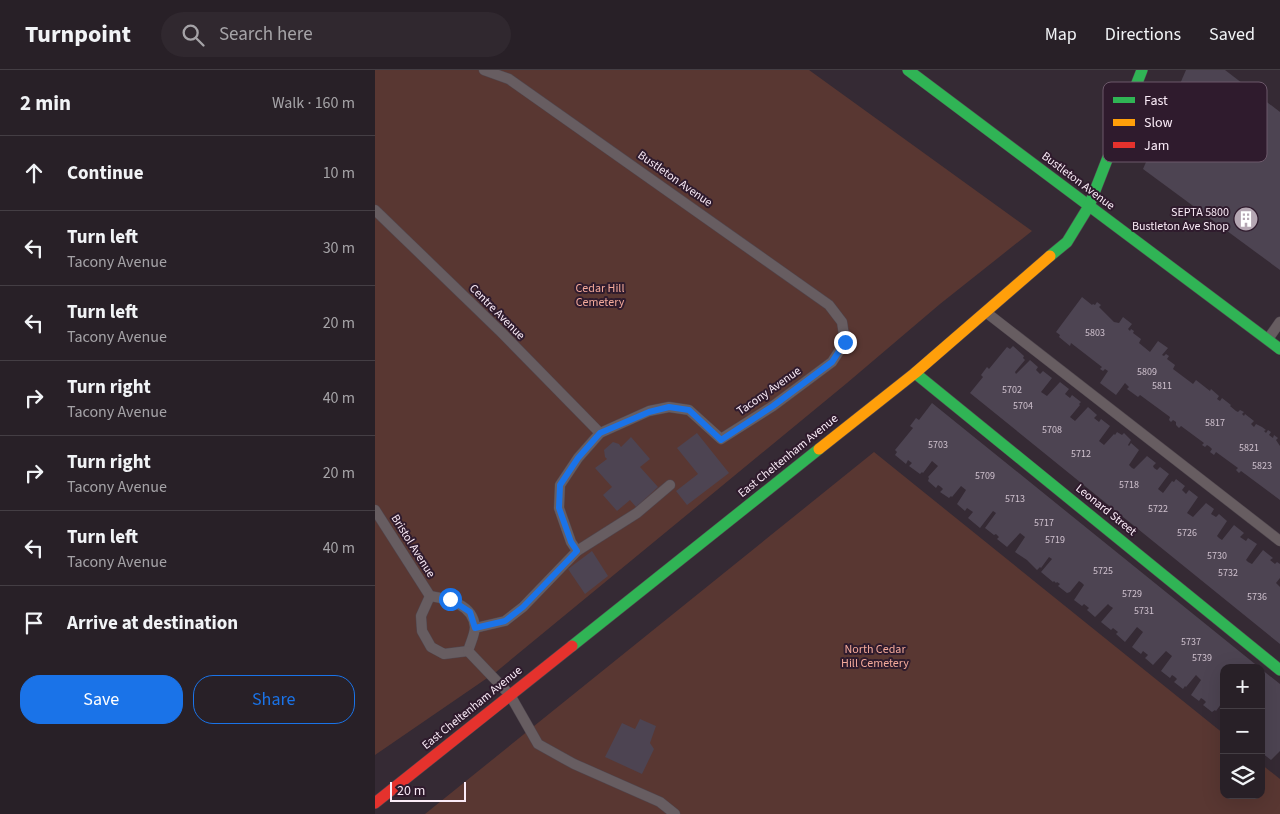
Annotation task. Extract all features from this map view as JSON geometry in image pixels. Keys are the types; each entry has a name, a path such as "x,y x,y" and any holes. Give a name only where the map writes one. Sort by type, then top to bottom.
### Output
{"street":[{"name":"Bustleton Avenue","path":"909,70 1280,349"},
{"name":"East Cheltenham Avenue","path":"1137,82 1142,70"},
{"name":"East Cheltenham Avenue","path":"375,803 915,372 1067,242 1089,206 1106,162"},
{"name":"Leonard Street","path":"915,372 1280,670"}],"lane":[{"name":"Bustleton Avenue","path":"485,70 509,79 829,305 842,322"},
{"name":"Centre Avenue","path":"375,210 501,332 600,433"},
{"path":"986,313 1280,541"},
{"name":"Tacony Avenue","path":"577,551 571,542 559,508 560,485 578,458 600,433 649,412 669,407 689,410 721,440 773,406 832,362 845,342 842,322"},
{"path":"1267,340 1280,322"},
{"path":"475,628 505,621 517,612 577,551 637,514 670,485"},
{"name":"Bristol Avenue","path":"375,510 430,596"},
{"path":"430,596 450,599 470,612 475,628 468,650 444,654 431,647 422,630 421,616 430,596"},
{"path":"468,650 510,695 538,744 574,764 660,802 675,814"}],"green space":[{"name":"Cedar Hill Cemetery","path":"375,70 809,70 1032,231 940,304 496,672 375,755"},
{"name":"North Cedar Hill Cemetery","path":"874,452 1220,731 1220,799 1265,799 1265,767 1280,779 1280,814 425,814"}],"building":[{"path":"1186,70 1225,70 1241,82 1181,82"},
{"path":"1267,102 1280,112 1280,270 1143,169 1146,162 1267,162"},
{"path":"1082,297 1092,305 1095,305 1097,302 1101,305 1099,307 1114,322 1119,323 1123,317 1132,324 1128,329 1134,331 1133,333 1141,339 1139,343 1150,352 1158,341 1168,348 1162,355 1166,354 1169,356 1167,359 1175,365 1173,369 1193,384 1196,380 1210,391 1211,389 1219,396 1217,399 1220,401 1222,398 1236,411 1244,412 1242,414 1244,416 1245,414 1254,421 1251,424 1254,427 1256,424 1266,430 1264,431 1266,433 1268,430 1271,432 1269,435 1273,438 1274,435 1278,438 1276,440 1280,446 1280,500 1241,471 1239,473 1236,470 1238,468 1216,452 1214,455 1210,452 1212,449 1210,447 1202,445 1204,443 1181,426 1179,428 1176,422 1173,420 1171,422 1169,420 1170,417 1140,395 1138,397 1127,389 1129,387 1125,383 1116,395 1100,383 1108,371 1100,369 1102,367 1071,343 1070,346 1056,332"},
{"path":"1013,346 1024,356 1025,360 1015,372 1016,374 1030,360 1038,367 1036,370 1040,374 1043,371 1052,378 1041,392 1047,396 1060,382 1069,389 1065,394 1070,398 1072,395 1081,402 1070,417 1075,421 1088,407 1097,415 1094,418 1099,422 1101,419 1110,426 1099,441 1104,445 1117,432 1122,435 1124,433 1131,440 1128,445 1131,443 1139,450 1129,465 1132,468 1134,469 1147,456 1156,463 1153,466 1154,468 1157,470 1160,467 1169,474 1158,489 1163,493 1172,481 1174,482 1176,479 1185,486 1182,490 1186,494 1189,490 1198,497 1187,513 1193,517 1206,503 1214,509 1211,514 1216,517 1219,514 1227,521 1217,536 1219,538 1222,540 1234,525 1244,533 1240,537 1246,541 1248,538 1257,544 1246,560 1248,562 1252,564 1263,550 1273,558 1270,560 1275,564 1277,562 1280,564 1280,578 1276,583 1280,587 1280,644 970,393 983,377 981,375 987,367 989,369 1007,347 1010,349"},
{"path":"932,403 1255,664 1220,664 1220,706 1216,711 1212,712 1203,705 1206,702 1204,700 1201,698 1199,701 1191,695 1201,680 1196,675 1183,689 1174,682 1177,679 1175,677 1172,675 1170,678 1161,671 1172,656 1166,651 1153,665 1145,658 1148,655 1143,651 1141,654 1132,647 1143,632 1137,627 1125,642 1116,634 1118,632 1113,628 1111,630 1101,622 1113,608 1108,604 1095,617 1087,610 1089,608 1084,604 1082,606 1074,600 1084,585 1082,583 1079,581 1067,593 1058,586 1060,584 1053,582 1041,572 1052,559 1049,557 1041,568 1037,570 1015,552 1025,537 1020,533 1007,547 997,539 999,537 996,534 994,535 985,528 996,513 993,511 980,528 968,518 973,512 967,508 965,511 957,504 966,490 961,486 949,498 940,492 943,489 941,487 938,485 936,488 928,481 928,477 938,466 932,461 923,473 920,474 909,466 912,463 908,460 906,464 895,455 897,452 895,450 913,428 910,426 916,418 919,420"},
{"path":"697,433 729,473 687,505 676,491 698,474 677,448"},
{"path":"631,437 650,459 640,467 658,487 636,507 630,500 617,511 603,495 612,487 595,468 607,459 604,450 613,442 621,447"},
{"path":"592,551 608,576 585,594 568,569"},
{"path":"1265,672 1280,684 1280,751 1271,760 1265,755"},
{"path":"640,719 656,726 650,743 654,749 642,774 605,757 622,723 635,729"}],"traffic: fast":[{"path":"908,70 1280,349"},
{"path":"1137,82 1142,70"},
{"path":"1050,256 1067,242 1089,206 1106,162"},
{"path":"915,373 1280,670"},
{"path":"572,646 819,449"}],"traffic: slow":[{"path":"819,449 915,373 1050,256"}],"traffic: jam":[{"path":"375,803 572,646"}],"place":[{"name":"SEPTA 5800 Bustleton Ave Shop","path":"1246,219"}],"route":[{"path":"450,599 470,612 475,628 505,621 523,607 577,551 571,542 559,508 560,485 578,458 600,433 649,412 669,407 689,410 721,440 773,406 832,362 845,342"}]}
